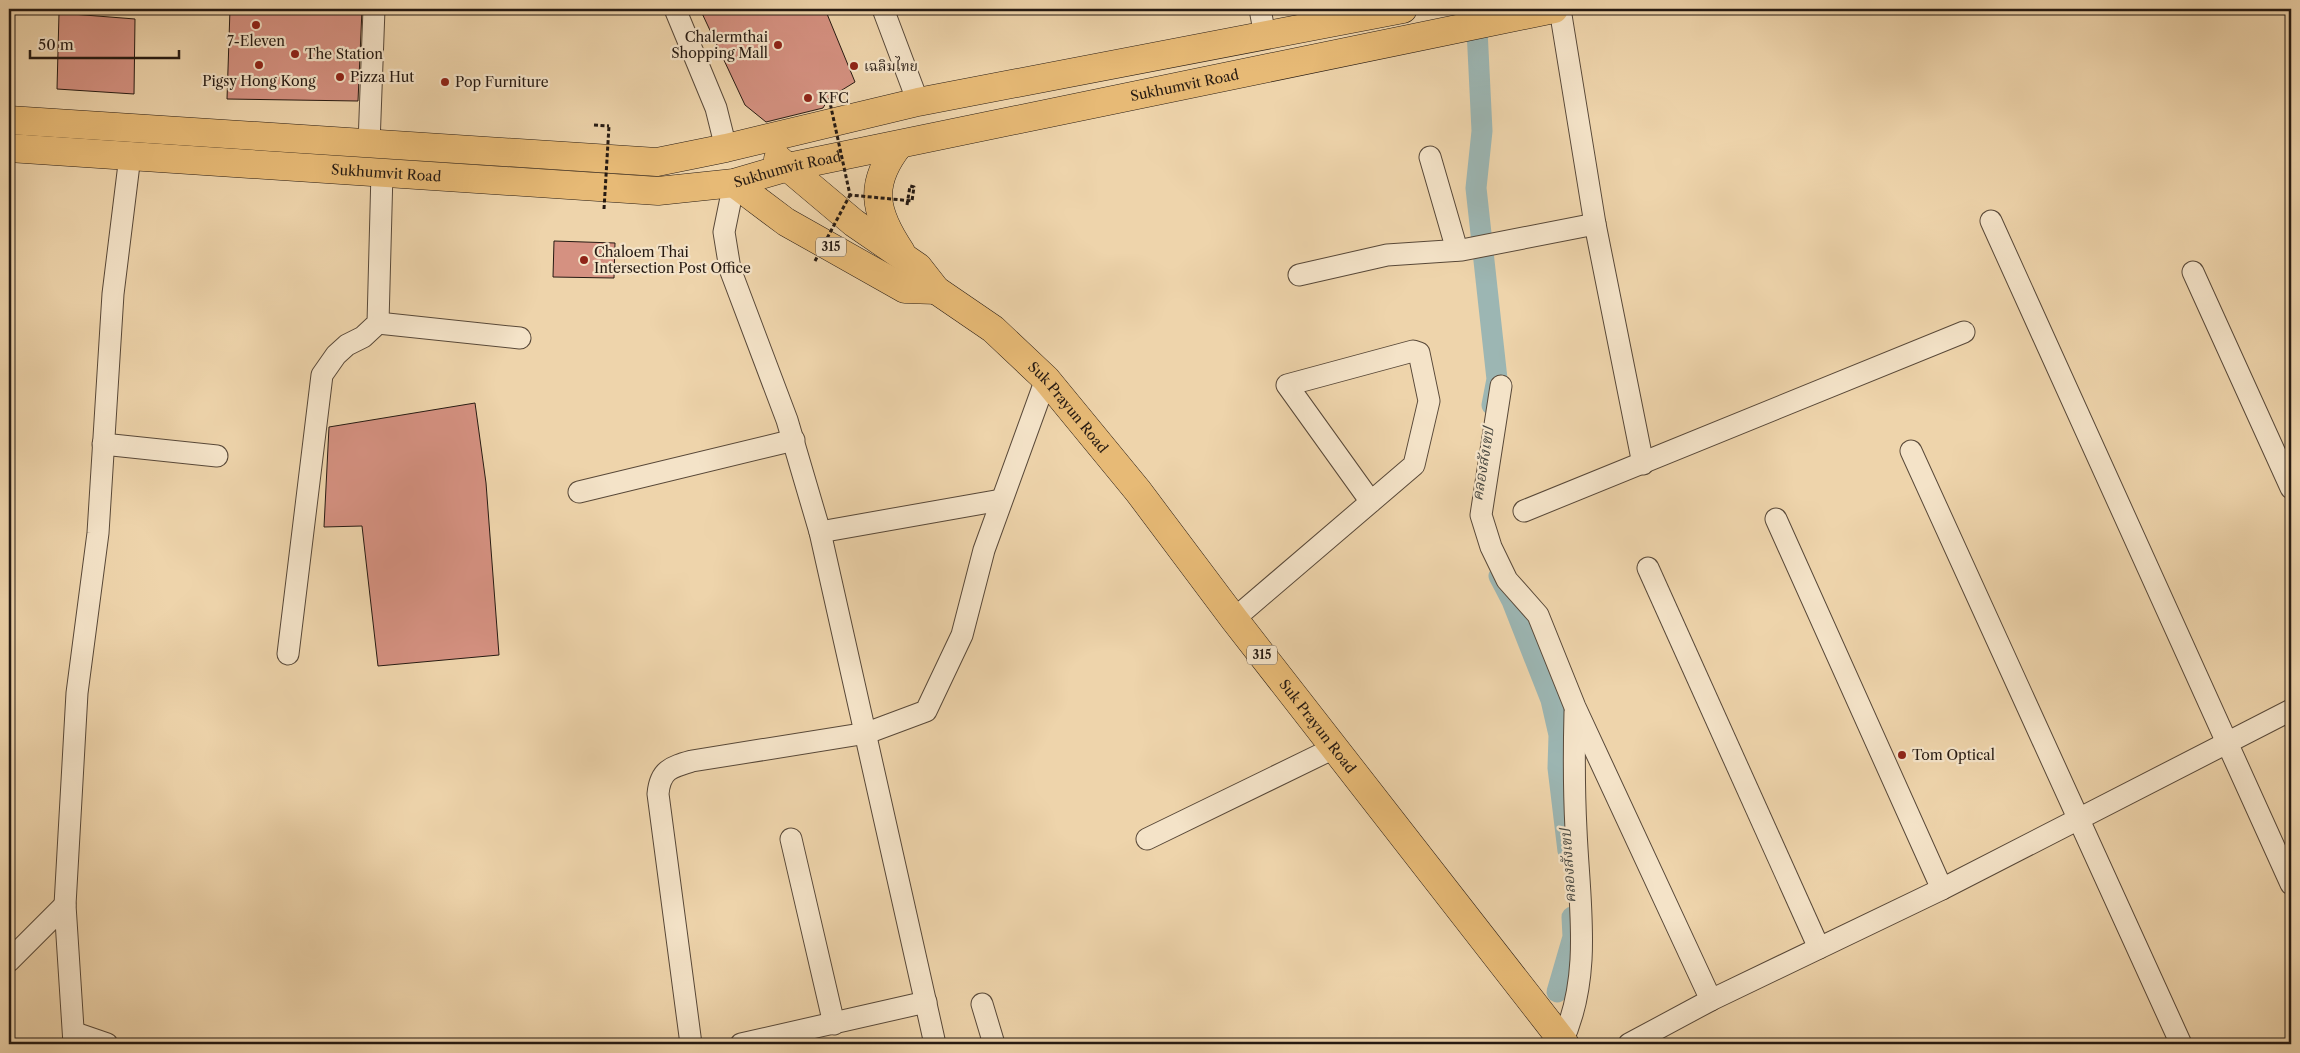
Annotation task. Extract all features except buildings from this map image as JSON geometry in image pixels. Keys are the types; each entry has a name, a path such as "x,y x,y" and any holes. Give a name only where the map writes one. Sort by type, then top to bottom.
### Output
{"main road":[{"name":"Sukhumvit Road","path":"9,120 657,162 726,148 918,102 1403,9"},
{"name":"Sukhumvit Road","path":"9,148 658,191 734,183 788,167 1554,9"},
{"name":"Suk Prayun Road","path":"756,140 854,223 918,267 936,290 993,329 1046,379 1138,491 1234,619 1563,1043"},
{"path":"900,145 883,168 879,190 883,221 903,256"},
{"path":"726,148 734,183"},
{"name":"315","path":"734,183 786,222 905,289 936,290"}],"street":[{"path":"369,144 374,9"},
{"path":"675,9 716,108 726,148"},
{"path":"883,9 918,102"},
{"path":"1260,9 1265,36"},
{"path":"1560,9 1595,224 1643,464"},
{"path":"107,1044 75,1039 65,905 77,693 98,534 102,444 113,294 130,156"},
{"path":"1430,157 1460,250"},
{"path":"288,654 322,375 336,355 363,337 378,323 382,172"},
{"path":"734,183 724,232 730,269 794,440 820,532 867,733 935,1044"},
{"path":"1991,221 2291,884"},
{"path":"1299,275 1387,255 1460,250 1595,224"},
{"path":"2193,272 2291,488"},
{"path":"378,323 520,338"},
{"path":"1524,511 1964,332"},
{"path":"1234,619 1371,502 1414,465 1430,400 1419,353 1413,351 1287,385 1371,502"},
{"path":"691,1044 658,794 659,780 672,767 692,761 867,733 926,711 962,635 984,550 1046,379"},
{"path":"1500,386 1481,515 1491,547 1507,580 1538,615 1575,707 1711,1000"},
{"path":"579,492 794,440"},
{"path":"102,444 217,456"},
{"path":"1911,451 2181,1044"},
{"path":"820,532 1001,500"},
{"path":"1776,519 1942,888"},
{"path":"1648,568 1819,948"},
{"path":"1563,1043 1576,1008 1582,956 1581,886 1576,832 1574,776 1575,707"},
{"path":"1629,1044 1711,1000 1942,888 2291,710"},
{"path":"1147,839 1334,748"},
{"path":"791,839 834,1024"},
{"path":"9,961 65,905"},
{"path":"741,1044 926,1002"},
{"path":"982,1004 994,1044"}],"path":[{"path":"815,261 850,195 829,98"},
{"path":"594,125 609,126 604,209"},
{"path":"850,195 912,202 914,187 910,186 906,205"}],"waterway":[{"name":"คลองสังเขป","path":"1476,9 1482,131 1476,188 1497,379 1492,405"},
{"name":"คลองสังเขป","path":"1499,576 1512,601 1551,700 1559,735 1558,768 1568,851"},
{"name":"คลองสังเขป","path":"1557,992 1573,937 1572,917"}],"place":[{"name":"7-Eleven","path":"256,25"},
{"name":"Chalermthai Shopping Mall","path":"778,45"},
{"name":"The Station","path":"295,54"},
{"name":"Pigsy Hong Kong","path":"259,65"},
{"name":"เฉลิมไทย","path":"854,66"},
{"name":"Pizza Hut","path":"340,77"},
{"name":"Pop Furniture","path":"445,82"},
{"name":"KFC","path":"808,98"},
{"name":"Chaloem Thai Intersection Post Office","path":"584,260"},
{"name":"Tom Optical","path":"1902,755"}]}
